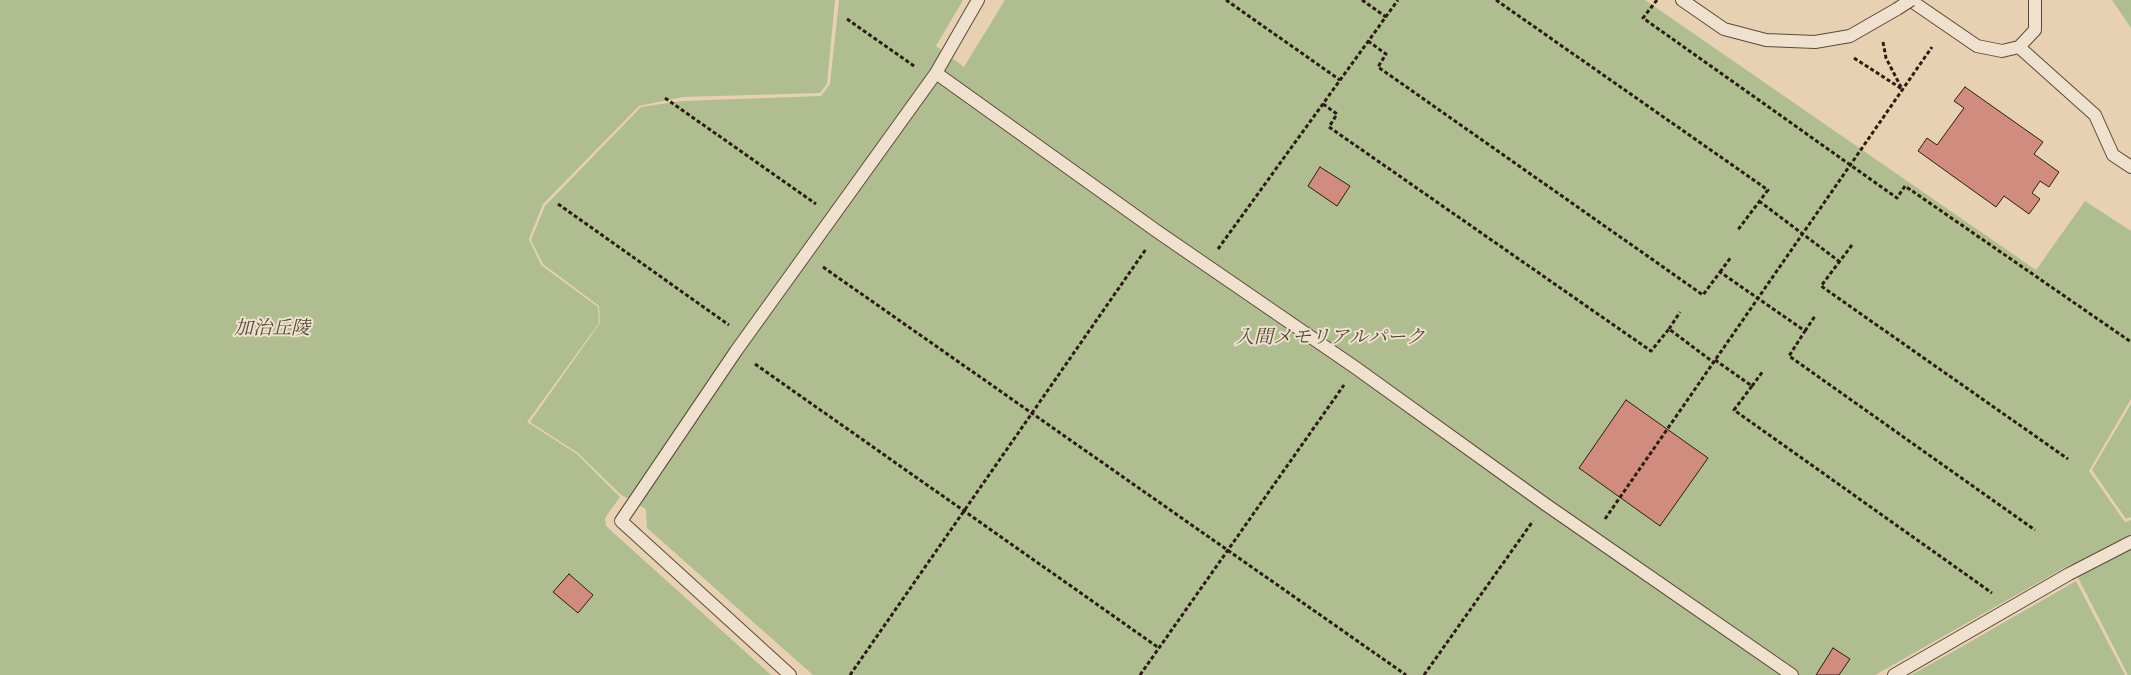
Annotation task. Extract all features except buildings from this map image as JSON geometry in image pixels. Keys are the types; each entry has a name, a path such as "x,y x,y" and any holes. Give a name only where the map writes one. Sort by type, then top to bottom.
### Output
{"lane":[{"path":"790,675 621,521 736,351 934,76 978,0"},
{"path":"1682,0 1724,29 1766,40 1816,42 1850,36 1910,0 1977,46 2002,51 2020,46 2035,30 2035,0"},
{"path":"2020,46 2094,115 2113,155 2131,167"},
{"path":"934,76 1356,368 1545,504 1792,675"},
{"path":"1894,675 2069,574 2131,542"}],"path":[{"path":"1226,0 1340,80"},
{"path":"1362,0 1386,17"},
{"path":"1206,266 1398,0"},
{"path":"1496,0 1768,190 1737,231"},
{"path":"1657,0 1643,18 1897,198 1905,186 2131,342"},
{"path":"847,19 934,76"},
{"path":"1882,37 1886,58 1902,89"},
{"path":"1368,41 1386,54 1378,67 1703,295 1731,257"},
{"path":"1592,537 1932,47"},
{"path":"1848,54 1902,89"},
{"path":"665,98 834,216"},
{"path":"1323,104 1337,114 1329,127 1651,351 1680,312"},
{"path":"1759,201 1840,262"},
{"path":"558,204 746,337"},
{"path":"850,675 1158,232"},
{"path":"1852,245 1821,286 2068,459"},
{"path":"806,255 1030,414 1406,675"},
{"path":"1720,272 1805,331"},
{"path":"1815,316 1789,356 2035,530"},
{"path":"1669,329 1752,386"},
{"path":"736,351 1159,648"},
{"path":"1140,675 1356,368"},
{"path":"1763,371 1734,410 1993,593"},
{"path":"1424,675 1545,504"}],"green space":[{"name":"加治丘陵","path":"0,0 835,0 827,84 820,93 683,97 639,106 543,204 529,239 541,265 598,307 599,323 527,422 577,454 620,497 605,518 606,526 771,675 0,675"},
{"name":"入間メモリアルパーク","path":"839,0 963,0 936,46 964,67 1005,0 1645,0 2036,270 2085,201 2131,231 2131,399 2089,471 2125,522 2131,520 2131,675 2128,675 2071,564 1875,675 813,675 647,528 646,509 620,494 578,453 530,422 600,323 599,306 543,264 531,240 545,206 641,107 681,101 821,96 830,84"},
{"path":"2112,0 2131,0 2131,28"},
{"path":"2131,404 2131,517 2126,519 2092,470"},
{"path":"2076,581 2125,675 1911,675 1949,654"}]}
